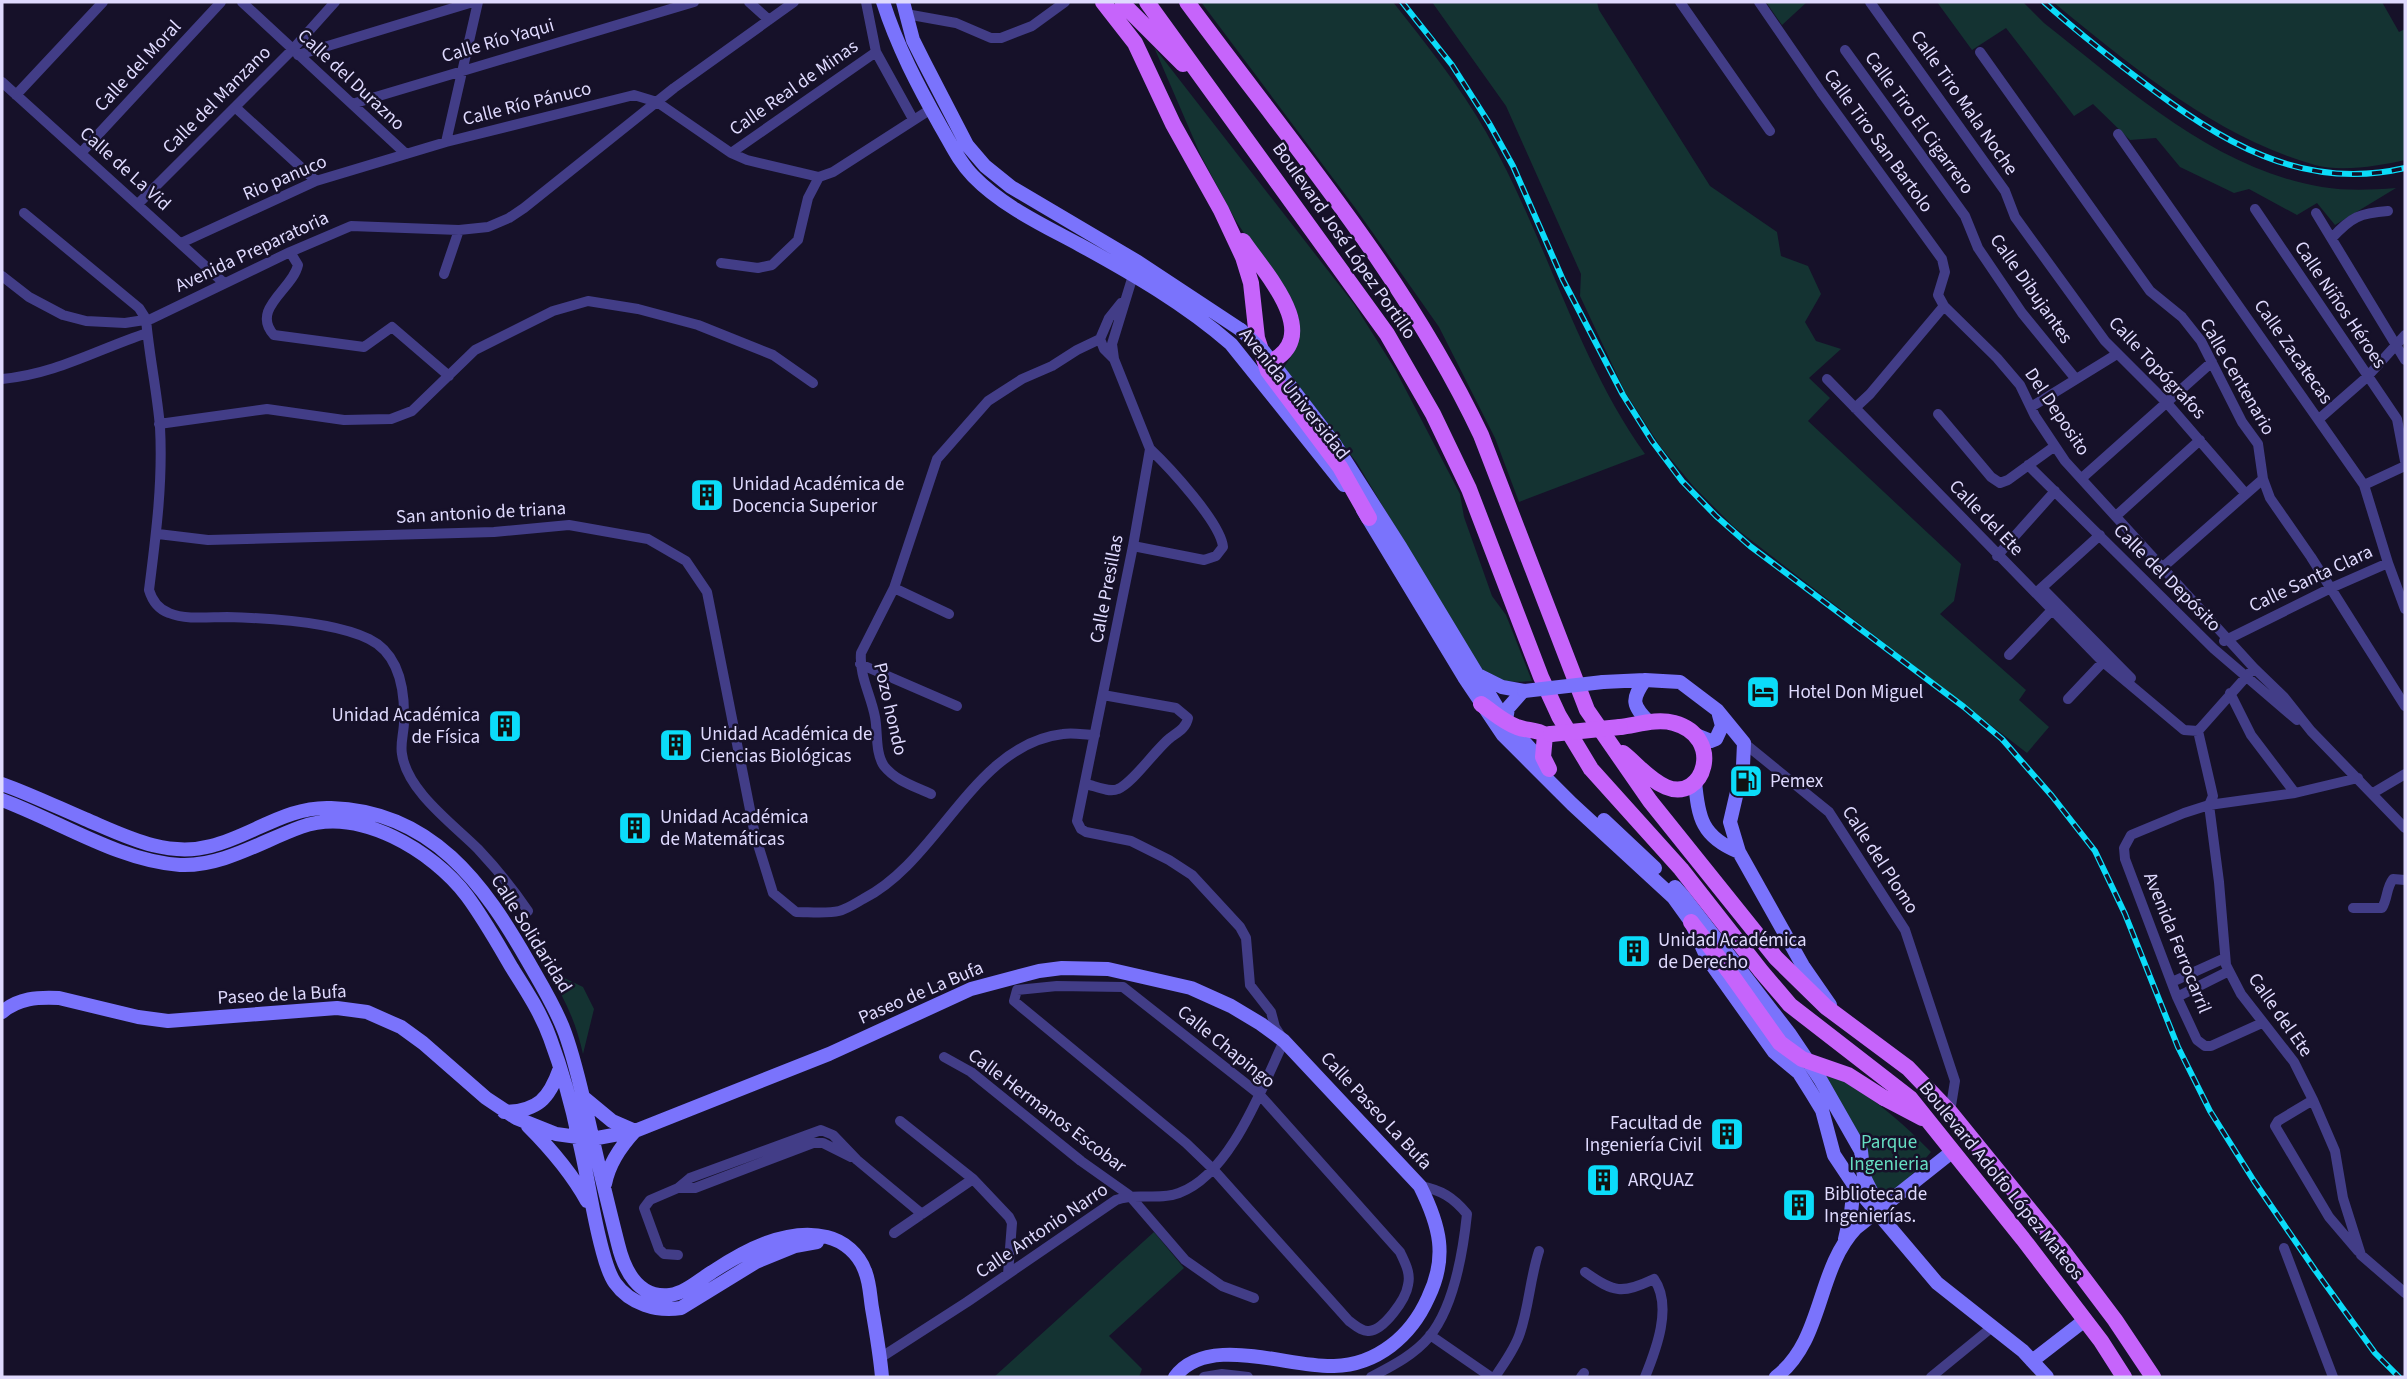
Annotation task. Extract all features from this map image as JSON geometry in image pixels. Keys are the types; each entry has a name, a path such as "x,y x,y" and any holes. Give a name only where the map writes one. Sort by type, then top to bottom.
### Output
{"main road":[{"path":"1103,2 1135,43 1173,124 1222,210 1275,288 1293,324 1294,334 1290,344 1281,356 1272,362"},
{"name":"Boulevard José López Portillo","path":"1147,2 1387,334 1426,402 1469,489 1541,677 1576,747"},
{"name":"Boulevard José López Portillo","path":"1187,2 1364,237 1433,344 1481,435 1587,710 1608,741"},
{"path":"1122,3 1208,88"},
{"path":"1222,210 1243,257 1251,283 1257,338 1268,371 1340,467 1369,517"},
{"path":"1481,704 1504,729 1539,730 1548,735 1649,722 1672,722 1696,735 1704,750 1705,766 1695,781 1675,789 1665,786 1608,741"},
{"path":"1548,735 1543,757 1549,769"},
{"name":"Boulevard Adolfo López Mateos","path":"1608,741 1650,801 1776,958 1826,1007 1908,1068 1950,1112 2063,1251 2115,1320 2152,1377"},
{"name":"Boulevard Adolfo López Mateos","path":"1576,747 1591,769 1681,869 1790,1005 1910,1098 2085,1320 2124,1377"},
{"path":"1691,922 1780,1043 1802,1059 1849,1075 1884,1098 1930,1122"}],"street":[{"path":"16,94 103,2"},
{"name":"Calle del Moral","path":"81,153 221,2"},
{"name":"Calle del Durazno","path":"242,2 406,154"},
{"name":"Calle del Manzano","path":"138,204 235,107 295,52 335,2"},
{"path":"295,52 472,2"},
{"path":"446,142 478,2"},
{"name":"Calle Río Yaqui","path":"352,104 694,2"},
{"path":"749,2 769,20"},
{"name":"Avenida Preparatoria","path":"2,276 29,297 63,315 86,321 125,323 152,319 290,252 351,226 459,230 488,227 509,218 657,102 794,2"},
{"path":"866,2 876,52 913,119"},
{"name":"Avenida Universidad","path":"883,2 894,36 959,159 987,189 1031,218 1135,268 1231,344 1369,517 1481,704"},
{"path":"904,8 956,23 991,38 1001,38 1032,26 1065,2"},
{"path":"1680,2 1770,131"},
{"name":"Calle Tiro San Bartolo","path":"1759,2 1941,259 1945,272 1938,295 1944,306"},
{"name":"Calle Tiro Mala Noche","path":"1870,2 2005,191"},
{"path":"1122,3 1132,25 1135,43"},
{"name":"Avenida Universidad","path":"904,8 913,40 967,145 977,157 1011,187 1135,268 1241,330 1272,362 1334,443 1401,548 1504,729 1518,745"},
{"name":"Calle Tiro El Cigarrero","path":"1845,50 1965,216"},
{"name":"Calle Real de Minas","path":"731,153 876,52"},
{"name":"Calle Centenario","path":"1980,52 2150,290 2182,317 2201,341 2242,422 2258,444 2263,479 2270,498 2331,588 2405,706"},
{"name":"Calle de La Vid","path":"2,82 224,283"},
{"name":"Calle Río Pánuco","path":"406,154 634,95 657,102"},
{"path":"657,102 731,153 747,160 819,177 833,172 931,109"},
{"path":"235,107 316,181"},
{"name":"Calle Zacatecas","path":"2118,134 2364,485 2405,609"},
{"name":"Rio panuco","path":"181,243 316,181 406,154"},
{"path":"721,263 758,268 772,265 798,240 808,198 819,177"},
{"name":"Calle Topógrafos","path":"2005,191 2015,217 2105,341 2167,403 2245,493"},
{"name":"Calle Niños Héroes","path":"2255,209 2397,419 2405,463"},
{"path":"2332,238 2353,217 2367,212 2388,211"},
{"path":"2316,212 2405,360"},
{"path":"24,213 139,308 146,319 159,424 158,534 149,590 157,605 180,616 251,618 313,624 360,635 380,646 401,676 404,720 402,755 412,780 429,802 479,849 528,911"},
{"name":"Calle Dibujantes","path":"1965,216 1978,248 2014,302 2075,378"},
{"path":"444,274 459,230"},
{"path":"290,252 298,265 296,275 269,307 266,316 269,329 274,335 364,347 392,327 449,376"},
{"path":"1133,546 1204,560 1216,556 1223,547 1219,532 1169,467 1150,449 1114,359 1112,344 1135,268"},
{"path":"1114,359 1104,349 1100,339 1109,318 1125,297"},
{"path":"159,424 267,409 344,420 391,419 412,411 475,351 489,342 553,311 588,301 638,309 698,325 773,355 813,383"},
{"path":"1855,408 1944,306"},
{"name":"Del Deposito","path":"1944,306 1997,358 2020,385 2055,446 2082,478"},
{"path":"2,379 31,377 147,333"},
{"path":"2319,419 2367,377 2405,335"},
{"name":"Pozo hondo","path":"931,794 897,778 883,764 875,714 860,664 861,653 894,588 937,459 988,401 1022,379 1052,366 1100,339"},
{"path":"2031,407 2117,354"},
{"path":"2082,478 2212,362"},
{"name":"Calle del Ete","path":"1827,379 1997,556 2039,591 2141,688 2154,706"},
{"path":"1938,414 1991,477 2000,483 2055,446"},
{"path":"2116,516 2200,440"},
{"name":"Calle Presillas","path":"1150,449 1077,821 1086,832 1131,841 1192,875 1240,927 1246,938 1250,985 1271,1012 1275,1027 1284,1041"},
{"path":"2364,485 2405,463"},
{"name":"Calle del Depósito","path":"2028,465 2214,649 2311,731 2405,828"},
{"name":"Calle del Depósito","path":"2082,478 2254,668 2284,696 2311,731"},
{"path":"2163,567 2263,479"},
{"path":"1997,556 2055,491"},
{"name":"San antonio de triana","path":"158,534 208,540 494,533 569,525 648,540 686,561 707,592 755,835 773,893 796,912 839,911 876,893 908,867 988,775 1005,759 1033,741 1064,733 1095,735"},
{"path":"2039,591 2100,536"},
{"name":"Calle Santa Clara","path":"2214,649 2227,638 2388,564"},
{"path":"894,588 948,614"},
{"name":"Calle del Ete","path":"2039,591 2051,611 2103,662 2183,730 2198,731 2213,796 2209,805 2225,958 2229,971 2262,1023 2294,1062 2313,1100 2335,1151 2343,1198 2361,1255"},
{"path":"2009,655 2051,611"},
{"path":"2068,699 2103,662"},
{"path":"860,664 957,706"},
{"path":"2198,731 2254,668"},
{"path":"1473,671 1490,682 1524,691 1603,682 1680,682 1717,710 1744,743"},
{"path":"1645,680 1635,694 1635,705 1649,722"},
{"path":"1504,729 1508,708 1524,691"},
{"path":"2230,693 2251,736 2295,793"},
{"path":"1086,784 1109,790 1126,784 1163,744 1186,725 1188,718 1176,708 1103,695"},
{"path":"1696,735 1711,741 1716,739 1722,726 1717,710"},
{"name":"Boulevard Adolfo López Mateos","path":"1744,743 1743,766 1730,822 1738,852 1803,966 1837,1015"},
{"name":"Calle del Plomo","path":"1744,743 1829,812 1905,930 1955,1082 1950,1112"},
{"path":"1518,745 1549,769 1684,897 1789,1033 1839,1111 1861,1151 1864,1177 1879,1211 1937,1283 1991,1328 2034,1359 2047,1377"},
{"path":"1518,745 1673,897 1691,922 1707,958 1774,1052 1799,1073 1822,1110 1834,1155 1854,1185 1941,1280 2054,1377"},
{"path":"2373,793 2405,774"},
{"path":"2209,805 2295,793 2358,778"},
{"path":"1695,781 1699,814 1709,834 1719,844 1738,852"},
{"name":"Calle Solidaridad","path":"2,784 128,837 164,849 190,850 212,846 281,816 327,807 376,815 415,831 441,847 470,874 495,908 558,1014 583,1097 586,1139"},
{"name":"Calle Solidaridad","path":"2,800 121,851 170,864 201,864 224,858 304,826 320,823 361,826 389,835 436,863 469,900 532,1000 550,1037 586,1139"},
{"name":"Avenida Ferrocarril","path":"2209,805 2145,827 2131,835 2123,848 2125,859 2177,998 2197,1040 2205,1046 2211,1046 2262,1023"},
{"path":"2353,908 2382,908 2393,879 2405,880"},
{"path":"2172,982 2225,958"},
{"name":"Paseo de La Bufa","path":"615,1135 635,1131 829,1054 971,989 1039,971 1108,969 1191,988 1231,1006 1284,1041"},
{"path":"2177,998 2229,971"},
{"name":"Calle Chapingo","path":"1057,986 1123,987 1259,1094 1400,1252 1408,1270 1408,1285 1402,1302 1381,1326 1370,1331 1349,1321 1213,1169 1186,1143 1014,1001 1017,990 1057,986"},
{"name":"Paseo de la Bufa","path":"2,1012 24,1000 45,997 168,1021 337,1008 367,1013 401,1027 504,1112 525,1123 556,1134 586,1139 615,1135"},
{"name":"Calle Antonio Narro","path":"880,1358 1108,1205 1129,1195 1152,1197 1179,1193 1192,1187 1213,1169 1230,1146 1284,1041"},
{"name":"Calle Paseo La Bufa","path":"1175,1377 1188,1365 1228,1354 1334,1366 1361,1361 1390,1347 1411,1329 1438,1279 1440,1250 1434,1215 1420,1186 1284,1041"},
{"name":"Calle Hermanos Escobar","path":"944,1057 971,1072 1081,1161 1129,1195 1185,1260 1222,1286 1254,1298"},
{"path":"504,1112 535,1106 554,1086 560,1068"},
{"path":"583,1097 611,1121 635,1131 615,1157 607,1172 604,1187"},
{"path":"2313,1100 2278,1121 2275,1126 2329,1217 2361,1255 2405,1293"},
{"path":"1822,1110 1839,1111"},
{"path":"900,1121 973,1179 1009,1217 1012,1223 1008,1274"},
{"path":"525,1123 541,1138 579,1186 591,1209"},
{"path":"586,1139 604,1187 623,1265 635,1282 653,1293 676,1293 744,1253 780,1238 810,1234 832,1238 854,1253 866,1272 882,1377"},
{"path":"586,1139 591,1209 608,1269 614,1282 638,1302 662,1309 686,1306 745,1268 778,1252 832,1238"},
{"path":"678,1255 664,1254 659,1249 644,1208 650,1200 678,1188 695,1188 813,1143 823,1143 857,1160 922,1214"},
{"path":"1844,1240 1953,1151"},
{"path":"894,1233 973,1179"},
{"path":"1776,1377 1788,1368 1810,1332 1844,1240 1854,1185"},
{"path":"1371,1377 1399,1362 1430,1335 1444,1312 1455,1282 1467,1214 1459,1203 1441,1190 1420,1186"},
{"path":"2284,1248 2333,1377"},
{"path":"1430,1335 1493,1377 1513,1350 1520,1332 1539,1251"},
{"path":"1585,1272 1611,1289 1632,1290 1654,1279 1661,1289 1662,1322 1645,1377"},
{"path":"2034,1359 2085,1320"},
{"path":"1931,1377 1991,1328"},
{"path":"1204,1377 1222,1374 1248,1377"}],"green space":[{"path":"1201,2 1393,2 1454,82 1486,132 1526,212 1599,377 1645,454 1519,502 1495,438 1439,327 1356,209"},
{"path":"1432,2 1597,2 1599,10 1710,186 1777,232 1781,256 1808,266 1821,294 1805,322 1816,341 1841,349 1809,378 1830,398 1808,421 1961,564 1954,601 1940,614 2026,690 2019,700 2049,727 2027,753 1734,527 1694,487 1660,446 1625,392 1580,296 1581,274 1506,106"},
{"path":"1766,2 1807,2 1782,25"},
{"path":"1937,2 2023,2 2044,23 2140,99 2208,144 2245,163 2282,177 2322,187 2359,190 2396,188 2335,225 2317,203 2297,215 2249,189 2234,193 2180,167 2156,138 2130,140 2093,104 2074,116 2006,28 1972,50"},
{"path":"2053,2 2382,2 2399,32 2405,29 2405,160 2372,166 2325,167 2279,153 2243,137 2176,97 2113,51"},
{"path":"1154,47 1354,304 1395,369 1460,494 1464,517 1492,596 1506,615 1532,681 1504,681 1480,669 1357,463 1284,367 1298,342 1297,313 1236,221 1201,156"},
{"path":"546,969 583,987 594,1009 583,1054 569,1010"},
{"name":"Parque Ingenieria","path":"1812,1067 1861,1092 1905,1126 1931,1152 1882,1209"},
{"path":"1154,1232 1184,1268 1109,1336 1142,1369 1139,1377 994,1377"}],"railway":[{"path":"1402,2 1452,65 1489,123 1513,166 1563,280 1623,395 1652,441 1682,481 1750,546 1964,707 2002,739 2095,851 2125,914 2178,1047 2210,1111 2315,1270 2375,1353 2399,1377"},
{"path":"2044,2 2103,52 2170,102 2232,141 2264,156 2297,167 2331,173 2367,174 2405,168"}],"place":[{"name":"Unidad Académica de Docencia Superior","path":"707,495"},
{"name":"Hotel Don Miguel","path":"1763,692"},
{"name":"Unidad Académica de Física","path":"505,726"},
{"name":"Unidad Académica de Ciencias Biológicas","path":"676,745"},
{"name":"Pemex","path":"1746,781"},
{"name":"Unidad Académica de Matemáticas","path":"635,828"},
{"name":"Unidad Académica de Derecho","path":"1634,951"},
{"name":"Facultad de Ingeniería Civil","path":"1727,1134"},
{"name":"ARQUAZ","path":"1603,1180"},
{"name":"Biblioteca de Ingenierías.","path":"1799,1205"}]}
